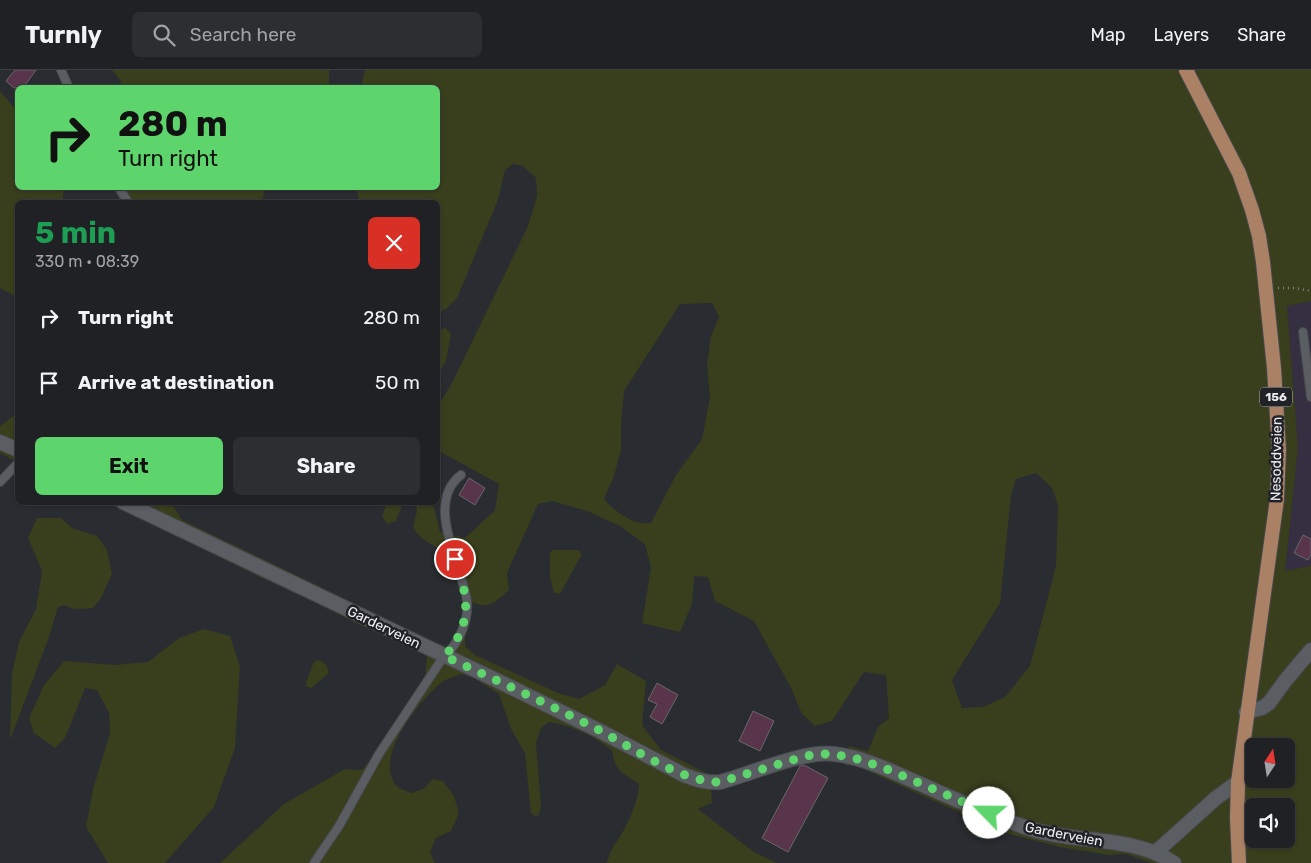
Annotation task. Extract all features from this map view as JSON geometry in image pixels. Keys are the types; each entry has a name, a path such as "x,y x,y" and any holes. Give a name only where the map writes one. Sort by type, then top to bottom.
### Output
{"main road":[{"name":"Nesoddveien","path":"1186,70 1239,173 1259,236 1277,405 1278,477 1274,527 1246,712 1238,782 1239,863"}],"street":[{"path":"0,442 15,449"},
{"name":"Garderveien","path":"129,505 600,731 697,780 720,782 799,758 815,754 832,754 854,758 882,767 1032,830 1156,852 1174,863"},
{"path":"1246,712 1262,708 1269,703 1311,650"},
{"path":"1156,852 1216,798 1238,782"}],"lane":[{"path":"61,70 68,85"},
{"path":"1303,332 1311,397"},
{"path":"0,482 15,466"},
{"path":"314,863 339,826 379,754 444,656 456,643 466,618 467,603 464,586 445,522 446,502 449,491 454,480 461,475"}],"path":[{"path":"1266,290 1295,288 1311,291"}],"shaded area":[{"path":"1311,301 1311,566 1285,571 1298,448 1287,306"}],"green space":[{"path":"112,70 329,70 329,85 120,85 121,81"},
{"path":"365,70 1311,70 1311,301 1287,306 1298,448 1285,571 1311,566 1311,863 1152,863 1126,854 1109,855 1059,847 1005,833 857,766 845,765 849,746 868,751 878,727 889,718 886,675 864,672 832,721 815,726 802,714 791,688 754,621 715,601 708,577 694,576 692,604 680,632 642,623 651,568 645,544 620,526 587,511 552,501 538,504 507,573 509,590 488,605 478,604 463,598 457,574 451,560 442,551 417,534 413,527 417,511 416,505 433,505 440,532 465,538 495,510 499,484 440,452 440,400 442,400 453,381 528,226 537,196 536,178 523,166 513,164 505,170 498,200 457,298 446,309 440,311 440,200 359,200 357,190 440,190 440,85 361,85","holes":["712,303 719,317 711,336 707,364 710,397 702,439 676,475 651,523 631,520 619,513 604,499 614,476 621,450 624,391 680,304","1036,473 1052,488 1058,505 1056,566 1030,666 1005,697 983,707 962,708 952,680 1000,603 1011,496 1016,479"]},
{"path":"0,91 15,109 15,190 64,190 62,200 15,200 15,296 0,288"},
{"path":"120,190 265,190 262,200 118,200"},
{"path":"445,328 451,334 446,360 440,373 440,329"},
{"path":"15,416 15,461 0,453 0,426"},
{"path":"112,505 172,505 182,520 434,642 447,647 455,635 465,635 465,646 475,655 558,693 579,699 605,685 617,664 646,681 642,725 661,750 710,775 712,803 698,809 754,852 777,863 607,863 611,851 633,810 639,784 620,771 615,763 612,750 605,745 574,729 549,722 541,728 536,743 541,805 539,815 535,816 531,813 525,753 511,729 499,694 474,678 461,674 442,682 421,703 401,731 390,761 391,775 400,788 411,793 425,788 432,779 443,781 454,796 459,813 451,831 436,838 430,852 435,863 220,863 284,804 345,769 362,770 374,755 425,676 427,656 410,646 356,623"},
{"path":"386,505 401,505 396,521 387,524 382,516"},
{"path":"37,518 61,518 72,528 97,536 107,550 112,574 101,598 93,608 74,609 64,605 58,607 48,640 10,740 12,673 19,642 36,609 42,571 28,538"},
{"path":"552,550 578,550 582,554 560,594 554,593 550,577 550,553"},
{"path":"204,629 230,636 240,667 235,748 214,807 165,863 108,863 86,827 93,789 110,733 109,713 97,690 85,688 65,738 55,748 34,733 29,718 44,685 64,661 115,665 148,662 179,638"},
{"path":"318,660 326,665 329,673 311,688 306,686 307,681 313,663"}],"building":[{"path":"15,70 36,70 25,85 15,85 14,88 6,81"},
{"path":"469,478 485,488 475,505 459,495"},
{"path":"1303,535 1311,539 1311,554 1308,560 1294,553"},
{"path":"657,683 678,695 662,724 650,717 657,704 648,700"},
{"path":"753,711 774,721 760,751 739,741"},
{"path":"804,765 828,778 788,852 762,838 800,766"}],"route":[{"path":"455,559 464,586 467,603 466,618 456,643 451,651 444,656 600,731 684,775 697,780 720,782 815,754 832,754 854,758 882,767 989,813"}]}
